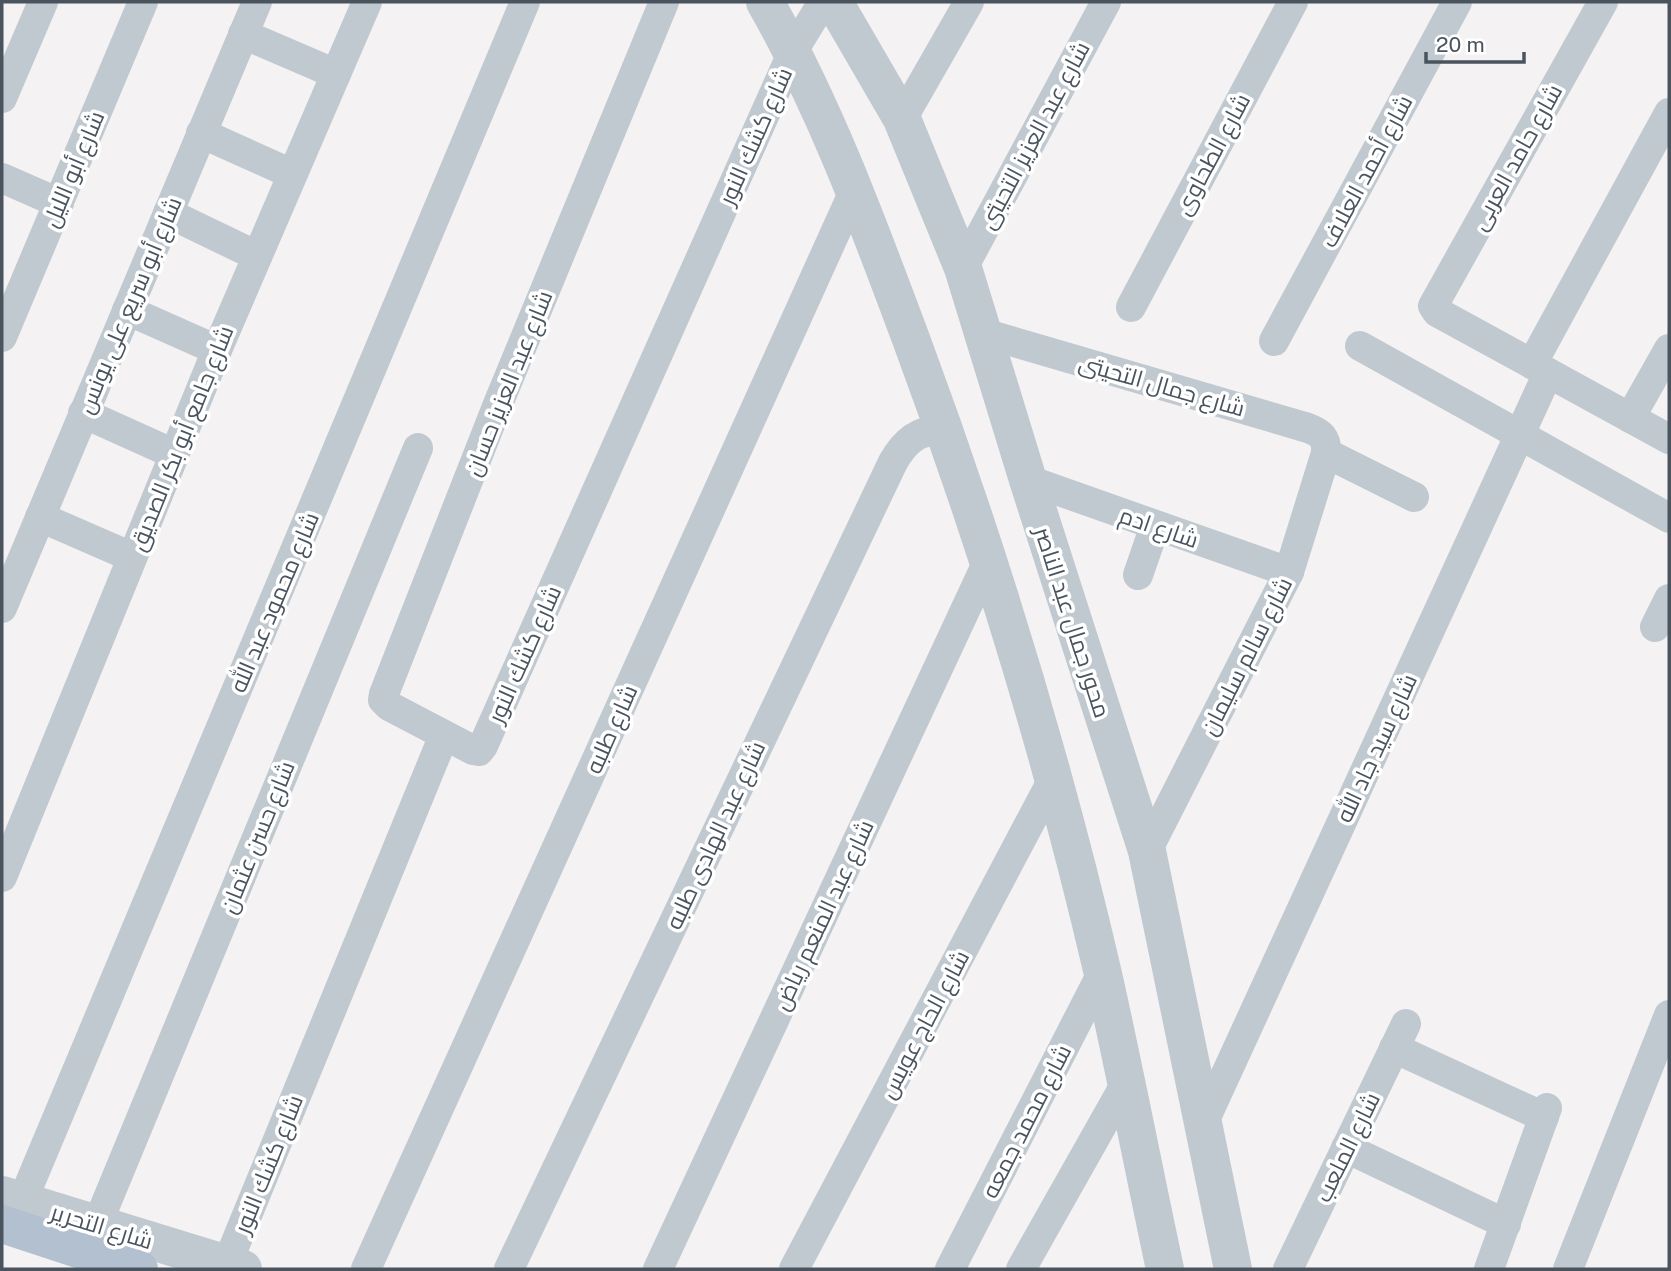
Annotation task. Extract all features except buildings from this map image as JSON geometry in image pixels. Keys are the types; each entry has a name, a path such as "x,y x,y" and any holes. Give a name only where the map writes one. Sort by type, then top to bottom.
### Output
{"main road":[{"path":"9,1207 139,1269"},
{"path":"2,1252 56,1269"}],"street":[{"path":"2,98 43,2"},
{"name":"شارع أبو الليل","path":"2,337 143,2"},
{"name":"شارع أبو سريع على يونس","path":"2,608 257,2"},
{"name":"شارع جامع أبو بكر الصديق","path":"2,877 217,350 367,2"},
{"name":"شارع محمود عبد الله","path":"9,1207 525,2"},
{"name":"شارع عبد العزيز حسان","path":"444,735 389,706 383,700 384,694 498,404 664,2"},
{"path":"765,2 793,51 855,189 945,432 988,561 1053,779 1102,973 1165,1269"},
{"path":"902,119 969,2"},
{"name":"شارع عبد العزيز التحيتى","path":"963,268 1105,2"},
{"name":"شارع الطحاوى","path":"1131,307 1293,2"},
{"name":"شارع أحمد العلاف","path":"1274,341 1457,2"},
{"name":"شارع حامد العربى","path":"1540,369 1437,312 1433,306 1603,2"},
{"name":"شارع كشك النور","path":"235,1267 444,735 473,750 479,751 483,746 793,51 835,4"},
{"name":"محور جمال عبد الناصر","path":"835,4 902,119 963,268 1147,851 1233,1269"},
{"path":"243,34 336,74"},
{"name":"شارع سيد جاد الله","path":"1203,1124 1520,435 1540,369 1669,113"},
{"path":"201,133 292,174"},
{"path":"2,178 58,203"},
{"name":"شارع طلبه","path":"366,1269 855,189"},
{"path":"168,213 257,256"},
{"path":"127,310 217,350"},
{"name":"شارع جمال التحيتى","path":"983,334 1308,428 1323,437 1326,453"},
{"path":"1360,346 1669,518"},
{"path":"1630,418 1669,349"},
{"path":"1540,369 1669,439"},
{"path":"83,413 174,454"},
{"name":"شارع عبد الهادى طلبه","path":"509,1269 893,462 902,447 915,436 931,429 945,432"},
{"name":"شارع حسن عثمان","path":"97,1225 418,448"},
{"path":"1326,453 1414,497"},
{"name":"شارع سالم سليمان","path":"1147,851 1289,572 1326,453"},
{"name":"شارع ادم","path":"1028,480 1289,572"},
{"path":"40,517 132,557"},
{"path":"1138,575 1155,526"},
{"name":"شارع عبد المنعم رياض","path":"658,1269 988,561"},
{"path":"1656,627 1669,599"},
{"name":"شارع الحاج عويس","path":"794,1269 1053,779"},
{"name":"شارع محمد جمعه","path":"950,1269 1102,973"},
{"path":"1568,1269 1669,1015"},
{"name":"شارع الملعب","path":"1292,1268 1400,1036 1545,1113 1506,1224"},
{"path":"1021,1269 1126,1083"},
{"path":"1346,1148 1506,1224 1489,1269"},
{"name":"شارع التحرير","path":"9,1207 97,1225 235,1267"}]}
